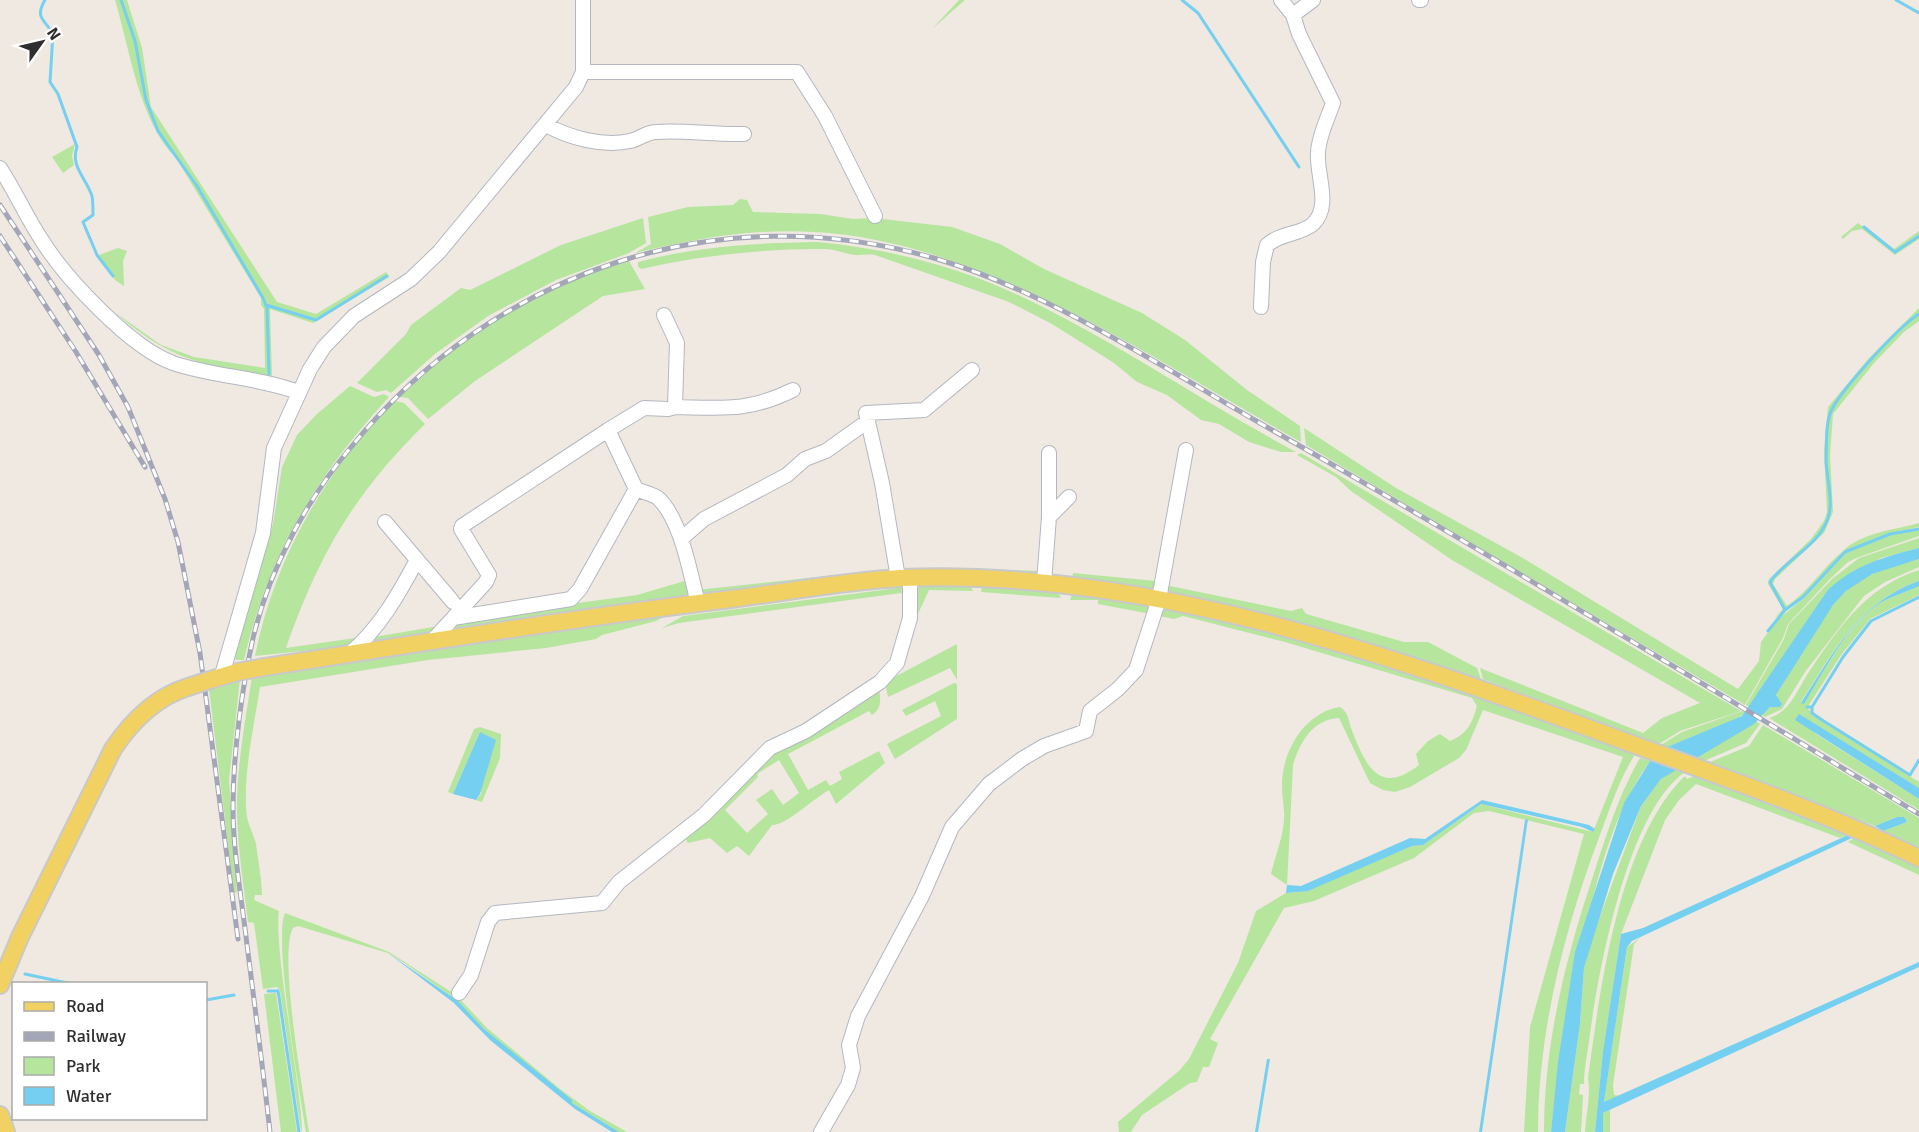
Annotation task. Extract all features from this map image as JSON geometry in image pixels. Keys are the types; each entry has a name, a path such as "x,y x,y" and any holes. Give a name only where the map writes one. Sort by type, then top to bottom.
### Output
{"main road":[{"path":"0,985 20,937 113,749 126,729 140,717 166,697 188,687 223,676 265,667 433,640 698,603 904,578 1044,583 1159,599 1289,630 1401,663 1523,703 1816,812 1919,858"},
{"path":"0,1115 6,1132"}],"street":[{"path":"223,676 263,533 274,448 298,392 324,347 372,303 423,269 576,87 583,72 583,0"},
{"path":"1261,307 1263,262 1267,245 1283,234 1312,225 1321,214 1323,204 1318,152 1333,103 1299,34 1293,15 1281,0"},
{"path":"1293,15 1313,0"},
{"path":"583,72 797,72 825,116 875,216"},
{"path":"546,125 558,132 587,140 613,143 632,141 654,132 744,134"},
{"path":"0,168 42,242 63,268 140,346 170,362 190,369 240,380 268,382 298,392"},
{"path":"664,315 677,343 675,407"},
{"path":"459,993 471,975 488,922 495,914 602,903 619,882 704,815 770,748 806,730 880,682 897,663 910,618 904,578 866,413 924,410 972,370"},
{"path":"433,640 486,582 489,575 461,529 462,526 644,408 668,410 675,407 746,407 767,403 793,390"},
{"path":"681,539 704,519 787,475 805,459 826,451 868,421"},
{"path":"608,430 636,489 657,497 668,511 681,539 698,603"},
{"path":"821,1132 848,1085 853,1068 849,1045 858,1016 922,896 952,827 989,784 1022,759 1044,746 1086,731 1090,711 1118,689 1136,670 1159,599 1186,450"},
{"path":"1044,583 1049,516 1049,453"},
{"path":"453,618 571,599 580,589 636,489"},
{"path":"1049,516 1069,497"},
{"path":"385,522 453,602"},
{"path":"349,654 373,631 388,612 417,560"}],"green space":[{"path":"115,0 127,0 142,48 151,107 277,302 316,314 386,272 389,277 313,323 270,309 272,376 226,369 188,358 171,351 153,341 116,313 161,345 194,357 265,368 264,309 261,305 261,298 176,158 163,143 153,125 137,84"},
{"path":"959,0 965,0 932,29"},
{"path":"75,144 72,156 74,165 63,173 52,157"},
{"path":"740,199 747,200 753,212 820,214 853,219 874,218 952,227 1000,244 1044,269 1142,313 1185,340 1247,390 1300,426 1301,442 1128,342 1067,310 1004,281 941,257 878,240 791,231 724,236 635,253 651,244 648,217 688,207 733,205"},
{"path":"643,218 646,243 629,253 556,280 488,316 435,354 391,393 386,390 377,392 357,383 406,334 411,325 461,288 470,290 561,245"},
{"path":"1858,223 1894,249 1919,231 1919,239 1895,255 1862,229 1852,231 1843,239 1841,237"},
{"path":"817,242 868,249 920,260 970,275 1018,295 1089,331 1296,452 1281,452 1249,442 1219,424 1201,420 1167,395 1137,382 1114,363 1052,324 1009,302 875,255 853,255 825,249 781,250 709,257 642,269 638,267 638,262 683,252 749,245"},
{"path":"118,248 127,251 123,261 124,286 115,280 99,255"},
{"path":"629,261 645,289 603,296 475,381 428,419 408,398 400,397 477,333 535,296 597,269"},
{"path":"1919,308 1919,321 1904,332 1874,363 1833,414 1830,455 1833,512 1824,533 1775,579 1773,584 1787,606 1836,557 1860,539 1919,523 1919,527 1889,533 1845,551 1802,596 1774,619 1783,609 1768,584 1769,579 1811,539 1824,521 1827,512 1824,450 1828,407 1869,358"},
{"path":"350,386 374,397 384,394 389,397 339,457 317,487 298,519 281,551 267,586 244,660 237,660 234,657 273,524 282,467 297,435 317,414"},
{"path":"395,401 404,403 425,424 378,475 341,527 312,583 286,648 355,638 370,631 350,646 255,656 275,585 306,518 346,456"},
{"path":"1304,428 1396,488 1521,557 1738,689 1759,661 1761,642 1777,620 1804,598 1846,553 1890,535 1919,530 1919,536 1848,562 1830,579 1788,624 1783,638 1745,705 1306,445"},
{"path":"1301,453 1741,711 1680,731 1659,744 1483,679 1480,668 1643,733 1662,718 1700,703 1452,560 1351,491 1336,477 1297,455"},
{"path":"1919,538 1919,548 1881,558 1827,591 1753,704 1750,708 1746,705 1784,639 1789,624 1832,579 1859,558"},
{"path":"1919,559 1919,567 1885,582 1864,596 1805,672 1782,709 1765,717 1762,715 1770,707 1781,704 1776,695 1825,616 1849,589 1875,572"},
{"path":"891,569 892,573 698,594 697,590"},
{"path":"899,569 1042,571 1042,575 899,572"},
{"path":"1919,570 1919,581 1880,601 1850,630 1801,702 1804,703 1847,636 1868,613 1880,603 1919,586 1919,595 1870,619 1841,655 1807,708 1822,721 1919,782 1919,788 1798,714 1816,734 1919,799 1919,810 1769,718 1787,706 1841,626 1854,612 1883,587"},
{"path":"1073,573 1156,581 1155,589 1072,579"},
{"path":"688,580 694,596 447,629 454,620 637,595"},
{"path":"1165,585 1291,611 1302,608 1306,614 1404,642 1428,642 1477,668 1481,679 1304,624 1163,590"},
{"path":"905,587 909,604 908,614 894,661 905,620 905,597 901,593 679,623 662,628 683,616"},
{"path":"920,587 971,587 973,591 929,590 916,618 916,590"},
{"path":"982,587 1056,590 1061,598 981,592"},
{"path":"1073,592 1154,606 1151,614 1098,604 1098,600 1070,600"},
{"path":"1158,607 1219,620 1340,653 1459,691 1636,753 1608,812 1565,942 1548,1017 1539,1094 1538,1132 1524,1132 1530,1027 1584,834 1489,811 1474,813 1414,858 1314,901 1284,908 1210,1039 1218,1043 1209,1067 1203,1067 1197,1082 1190,1083 1142,1115 1131,1132 1119,1132 1118,1122 1180,1070 1189,1059 1238,963 1256,911 1286,893 1299,892 1412,846 1423,845 1481,804 1593,832 1623,757 1483,710 1466,750 1459,758 1410,787 1395,792 1383,790 1370,783 1339,718 1330,719 1309,733 1299,748 1293,765 1287,885 1271,874 1283,827 1282,791 1286,760 1297,736 1306,725 1327,710 1340,707 1347,714 1356,741 1368,764 1383,777 1393,778 1419,765 1416,754 1428,741 1440,734 1450,741 1465,732 1477,706 1472,698 1285,642 1183,616 1174,619 1155,615"},
{"path":"669,614 656,621 602,635 596,639 546,648 428,660 260,687 246,786 247,817 256,844 262,889 262,895 255,895 254,900 279,911 278,932 302,1120 301,1132 280,991 277,987 263,989 254,923 248,922 240,855 237,815 238,780 252,677 419,649"},
{"path":"439,626 437,630 367,644 374,637"},
{"path":"957,644 957,680 950,668 888,697 885,682"},
{"path":"240,679 229,780 237,892 234,893 209,689"},
{"path":"954,683 957,684 957,719 895,759 887,744 941,716 935,701 906,716 902,710"},
{"path":"879,686 879,706 872,715 869,711 788,754 808,790 826,780 830,786 842,779 839,772 879,751 885,763 836,804 829,790 822,794 792,817 772,825 749,856 737,846 727,853 710,838 688,843 684,835 771,749","holes":["779,760 799,793 783,805 772,789 756,800 768,814 747,833 725,810 758,777 757,774"]},
{"path":"1742,711 1745,713 1738,718 1667,747 1661,745 1682,732"},
{"path":"1756,721 1760,724 1746,743 1704,761 1696,757"},
{"path":"1763,725 1919,818 1919,847 1883,831 1907,822 1897,817 1875,826 1710,762 1749,746"},
{"path":"480,727 501,734 500,758 482,802 476,800 481,794 480,732 453,794 448,792 474,729"},
{"path":"1640,758 1650,761 1624,805 1598,877 1567,1019 1551,1132 1544,1132 1552,1033 1574,936 1609,829"},
{"path":"1676,768 1685,772 1665,792 1647,820 1619,893 1594,1005 1584,1084 1580,1084 1579,1094 1583,1095 1581,1132 1565,1132 1580,1024 1584,968 1593,935 1641,806 1661,779"},
{"path":"1697,775 1813,818 1919,865 1919,875 1848,842 1854,838 1848,835 1840,838 1696,784 1679,800 1665,820 1621,934 1603,1051 1595,1132 1585,1132 1589,1098 1588,1078 1599,1003 1616,918 1628,876 1662,803 1685,776 1687,779"},
{"path":"285,913 389,952 456,995 487,1028 560,1089 590,1111 627,1132 619,1132 572,1103 484,1029 458,1001 406,964 388,953 298,926 293,928 289,943 288,966 309,1132 306,1132 282,953 282,928"},
{"path":"1640,938 1634,944 1613,1085 1614,1095 1621,1096 1604,1102 1627,947"},
{"path":"276,993 297,1132 281,1132 264,994"},
{"path":"1610,1110 1610,1132 1603,1132 1603,1113"}],"water":[{"path":"1919,548 1919,559 1872,574 1846,591 1833,605 1776,695 1782,704 1780,707 1770,707 1754,724 1661,779 1641,806 1613,874 1584,968 1580,1024 1565,1132 1551,1132 1558,1062 1575,952 1624,803 1650,761 1667,747 1742,716 1827,591 1837,582 1870,563"},
{"path":"1919,581 1919,586 1880,603 1857,624 1837,649 1804,704 1801,703 1837,648 1864,615 1880,601"},
{"path":"1799,714 1919,788 1919,799 1795,720"},
{"path":"480,732 496,740 480,794 476,800 453,794"},
{"path":"1482,800 1589,825 1595,829 1593,832 1582,827 1481,804 1423,845 1412,846 1308,891 1286,893 1287,885 1301,886 1410,838 1425,839"},
{"path":"1897,817 1904,817 1907,822 1883,831 1875,826"},
{"path":"1528,819 1482,1132 1479,1132 1525,820"},
{"path":"1848,835 1854,837 1632,941 1627,947 1604,1102 1919,962 1919,967 1603,1113 1603,1132 1595,1132 1603,1051 1621,934 1643,928"},
{"path":"388,953 458,1001 484,1029 572,1100 572,1103 619,1132 612,1132 575,1109 490,1040 454,1003"},
{"path":"1267,1059 1270,1059 1258,1132 1255,1132"}],"waterway":[{"path":"45,0 40,14 53,33 50,82 58,94 77,147 75,154 77,166 92,196 93,215 83,222 97,255 113,276"},
{"path":"121,0 135,41 146,100 158,131 197,186 267,308 269,374"},
{"path":"1182,0 1198,13 1299,167"},
{"path":"1896,0 1919,13"},
{"path":"1864,227 1895,252 1919,236"},
{"path":"266,305 316,320 387,276"},
{"path":"1785,610 1770,582 1817,537 1824,528 1830,511 1826,459 1827,427 1832,409 1872,358 1919,314"},
{"path":"1768,631 1785,610 1803,597 1845,552 1890,534 1919,529"},
{"path":"1812,707 1843,657 1871,621 1919,597"},
{"path":"1807,707 1812,707 1812,713 1822,720 1910,775 1919,760"},
{"path":"25,974 63,982"},
{"path":"268,991 278,991 299,1132"},
{"path":"207,1000 234,995"}],"railway":[{"path":"0,205 99,355 128,407 165,499 178,542 200,653 238,939"},
{"path":"0,236 76,352 145,467"},
{"path":"270,1132 236,859 233,787 242,698 254,634 270,583 281,559 320,488 352,446 409,385 473,334 542,293 616,262 693,243 773,236 855,241 937,259 980,274 1066,312 1435,524 1919,814"}]}
